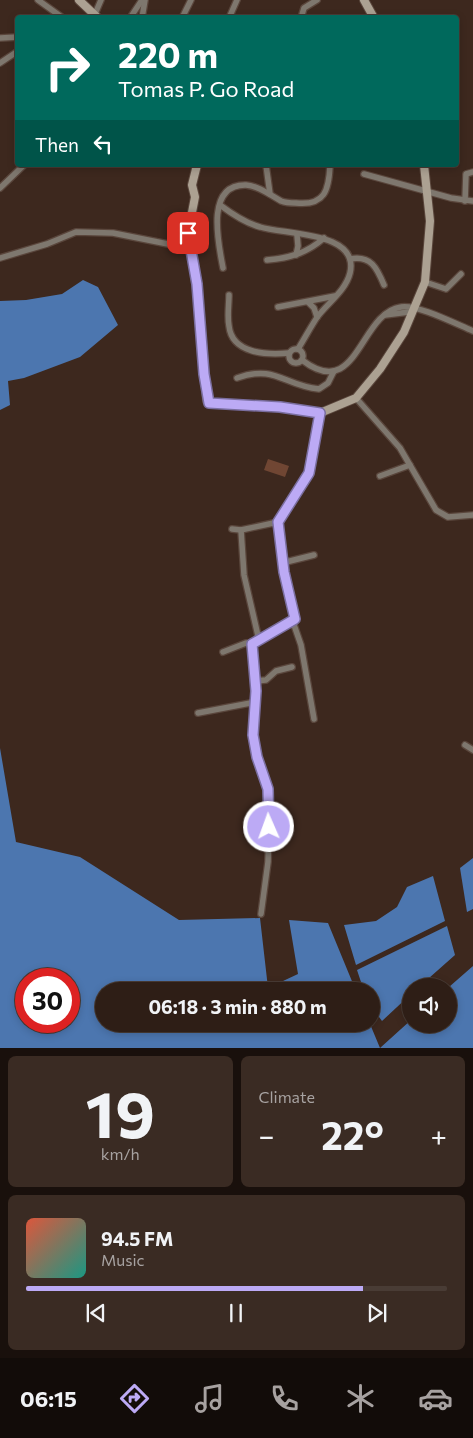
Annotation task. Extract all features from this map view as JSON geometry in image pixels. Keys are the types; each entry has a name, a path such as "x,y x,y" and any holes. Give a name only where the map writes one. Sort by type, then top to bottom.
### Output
{"street":[{"path":"38,0 59,15"},
{"path":"78,0 95,15"},
{"path":"96,15 101,0"},
{"path":"133,15 144,0"},
{"path":"142,15 144,0"},
{"path":"184,15 191,0"},
{"path":"230,15 237,0"},
{"path":"302,15 304,8 317,0"},
{"path":"364,0 372,15"},
{"path":"0,38 15,38"},
{"path":"0,63 15,53"},
{"path":"0,188 22,167"},
{"path":"196,167 193,178 195,197 188,233 209,403 280,407 320,413 356,398 380,369 425,282 430,243 424,167"},
{"path":"266,167 270,194"},
{"path":"223,268 216,228 220,205 227,192 236,187 246,185 270,194 283,202 303,204 316,202 324,196 329,180 330,167"},
{"path":"465,201 466,174 473,172"},
{"path":"364,174 465,201 473,201"},
{"path":"220,205 257,227 324,238 342,247 350,259 350,274 336,296 317,317 298,349"},
{"path":"0,258 47,244 76,232 113,233 173,245 190,245"},
{"path":"296,255 298,246 297,235"},
{"path":"267,260 296,255 312,248 324,238"},
{"path":"350,259 360,257 370,261 378,268 384,285"},
{"path":"425,282 446,289 460,274"},
{"path":"229,295 229,326 233,340 242,347 255,352 289,354"},
{"path":"278,308 336,296"},
{"path":"308,302 314,308 317,317"},
{"path":"237,378 261,372 280,376 297,385 319,389 328,383 334,371 353,357 380,319 385,315 411,310 473,331"},
{"path":"289,354 293,349 298,349"},
{"path":"298,349 303,354 302,360"},
{"path":"289,354 290,359 294,363 302,360"},
{"path":"302,360 317,370 334,371"},
{"path":"356,398 389,433 436,510 448,517 473,515"},
{"path":"314,719 301,645 293,622 295,614 282,564 278,522 309,473 320,413"},
{"path":"380,476 410,465"},
{"path":"232,529 242,530 278,522"},
{"path":"242,530 244,575 259,640"},
{"path":"282,564 314,555"},
{"path":"224,652 246,642 252,644 293,622"},
{"path":"252,644 256,702 253,735 257,757 268,789 268,862 261,914"},
{"path":"255,681 266,680 276,672 292,667"},
{"path":"198,713 256,702"},
{"path":"465,745 473,750"}],"shaded area":[{"path":"268,459 289,466 285,477 264,470"}],"water":[{"path":"83,280 98,287 118,325 80,357 24,378 8,381 10,405 0,410 0,301 26,300 62,294"},
{"path":"0,748 16,842 80,857 179,920 260,918 267,982 95,982 95,1032 373,1032 380,1048 0,1048"},
{"path":"473,858 473,909 467,912 460,868"},
{"path":"433,876 445,921 356,965 344,925 376,921 397,907 407,887"},
{"path":"289,920 328,923 352,982 281,982 298,974"},
{"path":"447,926 455,955 429,978 402,978 402,1002 382,1021 380,1018 380,982 361,982 357,970"},
{"path":"473,966 473,1048 380,1048 402,1028 402,1033 457,1033 457,980"}],"route":[{"path":"188,233 197,284 207,401 209,403 280,407 320,413 309,473 294,501 278,522 282,564 296,616 293,622 252,644 256,691 256,718 253,735 257,757 268,789 269,827"}]}
